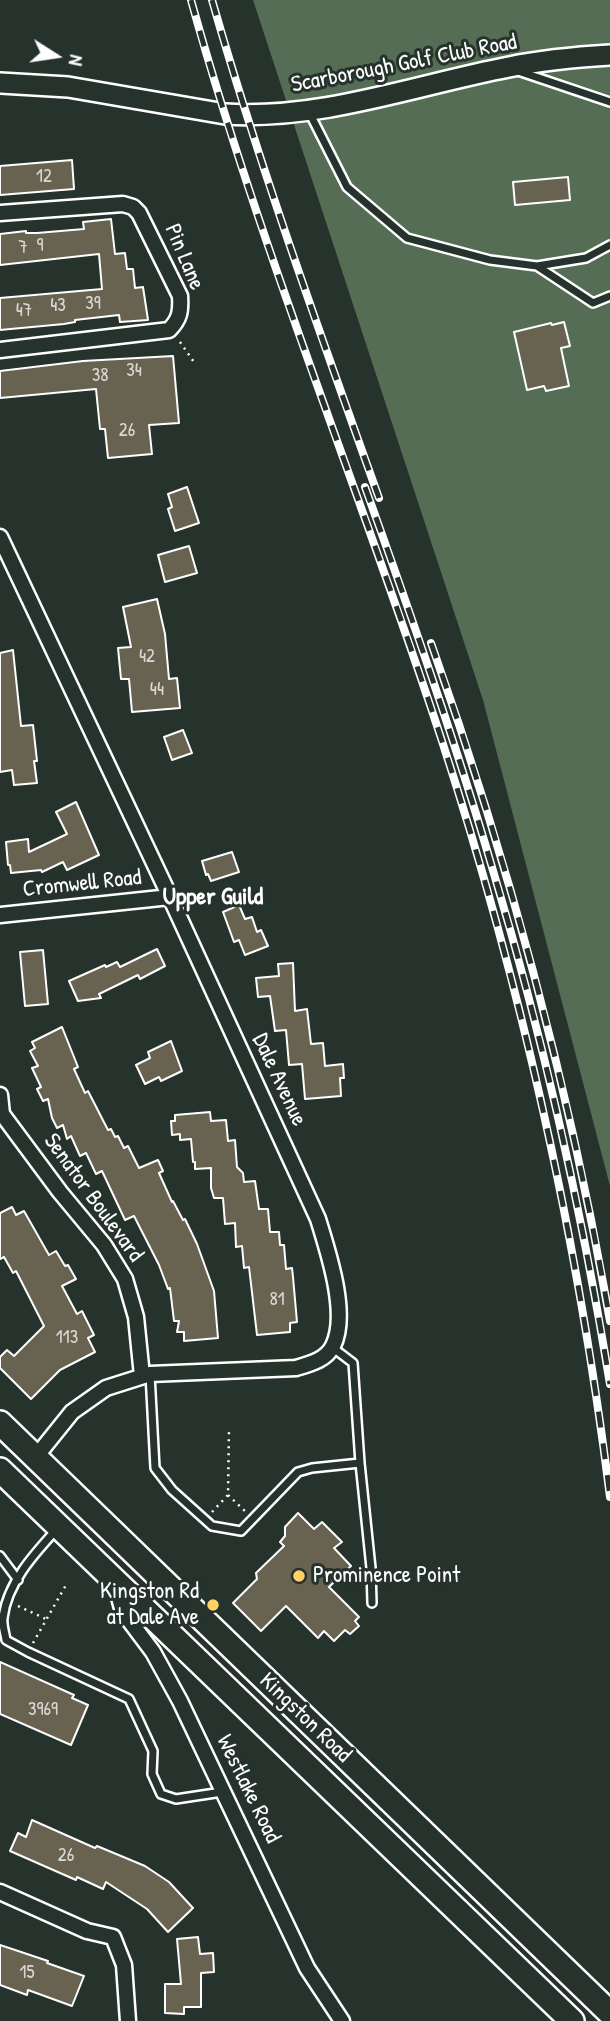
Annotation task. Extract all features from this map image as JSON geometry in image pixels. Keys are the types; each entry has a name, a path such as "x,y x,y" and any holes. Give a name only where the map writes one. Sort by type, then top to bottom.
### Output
{"main road":[{"name":"Kingston Road","path":"0,1423 610,2013"},
{"name":"Kingston Road","path":"0,1470 571,2020"}],"street":[{"name":"Scarborough Golf Club Road","path":"0,83 68,87 225,114 246,115 309,112 507,67 557,58 610,55"},
{"name":"Pin Lane","path":"0,213 122,204 133,207 139,213 180,296 181,311 178,321 169,330 0,350"},
{"name":"Dale Avenue","path":"0,537 318,1219 332,1266 339,1319 332,1348"},
{"name":"Cromwell Road","path":"0,915 170,897"},
{"name":"Senator Boulevard","path":"0,1095 1,1114 104,1245 125,1279 136,1317 146,1375"},
{"path":"35,1458 72,1412 106,1388 146,1375 296,1368 317,1362 332,1348"},
{"name":"Westlake Road","path":"114,1578 123,1612 153,1652 180,1701 307,1968 342,2021"},
{"path":"0,1892 87,1931 113,1937 124,1965 128,2021"}],"lane":[{"path":"507,67 610,102"},
{"path":"309,112 347,187 407,237 490,260 537,266 586,258 610,245"},
{"path":"537,266 593,303 610,296"},
{"path":"332,1348 353,1363 372,1603"},
{"path":"146,1375 155,1468 172,1489 212,1526 241,1531 298,1472 360,1463"},
{"path":"60,1527 27,1562 7,1600 2,1620 6,1640 129,1699 153,1751 152,1774 161,1794 176,1799 223,1792"},
{"path":"0,1556 18,1580"}],"path":[{"path":"205,1519 228,1495 229,1428"},
{"path":"228,1495 254,1518"},
{"path":"28,1652 66,1585"},
{"path":"7,1600 46,1619"}],"green space":[{"path":"253,0 610,0 610,1186 483,700"}],"building":[{"path":"72,160 74,189 0,195 0,166"},
{"path":"568,177 570,200 515,205 513,182"},
{"path":"111,219 115,254 125,253 127,269 133,269 135,288 143,287 148,320 120,322 119,315 0,330 0,298 102,289 99,254 0,265 0,234 84,229 83,222"},
{"path":"564,322 570,346 561,348 569,386 546,391 544,386 527,390 514,332"},
{"path":"173,356 179,423 149,425 152,454 108,458 105,429 100,429 96,389 0,398 0,371 83,361"},
{"path":"187,487 199,523 175,531 168,509 172,507 168,494"},
{"path":"189,546 197,573 165,582 158,555"},
{"path":"157,599 165,634 169,679 177,678 180,708 132,712 129,679 121,679 118,648 131,647 123,607"},
{"path":"13,650 21,726 33,725 37,783 14,785 12,770 0,772 0,653"},
{"path":"183,730 192,753 172,760 164,737"},
{"path":"76,802 99,855 67,870 63,862 42,872 11,873 6,842 28,839 29,852 67,834 56,812"},
{"path":"232,852 239,872 211,881 202,861"},
{"path":"239,905 245,919 252,917 257,932 261,930 268,946 245,955 239,940 234,942 223,912"},
{"path":"157,949 165,966 140,979 138,975 99,994 101,998 78,1001 69,981 105,965 106,967 117,962 120,967"},
{"path":"43,950 48,1004 25,1006 20,952"},
{"path":"293,963 295,1011 307,1009 311,1044 323,1043 325,1066 343,1064 344,1078 340,1078 341,1096 305,1099 302,1064 289,1065 286,1030 275,1031 270,996 258,997 256,978 279,976 278,964"},
{"path":"62,1027 78,1067 74,1069 108,1130 111,1129 115,1137 118,1136 124,1148 128,1146 139,1168 158,1160 163,1171 159,1173 172,1202 183,1220 185,1219 197,1244 214,1291 218,1338 184,1341 184,1332 177,1332 179,1321 174,1321 170,1288 168,1289 134,1216 125,1220 102,1171 96,1174 86,1153 80,1156 71,1136 67,1139 63,1125 57,1128 48,1099 43,1101 37,1089 41,1087 32,1068 38,1066 30,1051 35,1048 32,1042"},
{"path":"171,1041 182,1071 161,1081 159,1077 145,1084 136,1065 150,1058 148,1052"},
{"path":"210,1112 211,1121 226,1120 228,1141 235,1140 237,1167 243,1173 244,1182 255,1181 259,1209 268,1209 270,1232 279,1232 280,1245 284,1245 286,1269 292,1268 297,1322 290,1323 290,1332 257,1335 249,1267 244,1268 242,1246 236,1247 235,1223 225,1224 223,1198 214,1198 211,1188 211,1168 195,1169 191,1139 180,1140 180,1134 172,1135 171,1121 175,1121 175,1115"},
{"path":"12,1207 16,1215 24,1211 49,1255 56,1251 65,1266 68,1265 76,1279 62,1286 77,1314 82,1311 94,1335 88,1338 95,1352 60,1370 31,1399 0,1368 0,1357 7,1350 14,1356 44,1326 16,1271 13,1273 4,1257 0,1259 0,1213"},
{"name":"Prominence Point","path":"298,1513 314,1529 322,1522 342,1542 334,1548 351,1566 329,1587 359,1617 355,1621 359,1626 350,1634 345,1630 334,1641 324,1631 318,1638 286,1606 261,1631 233,1603 257,1579 256,1573 284,1546 280,1542 285,1536 285,1527"},
{"path":"0,1662 74,1695 72,1698 88,1705 71,1745 0,1714"},
{"path":"32,1820 95,1848 97,1846 145,1866 169,1882 193,1908 168,1932 147,1909 106,1882 103,1889 10,1851 18,1833 26,1837"},
{"path":"198,1937 200,1954 213,1953 214,1972 201,1973 201,2007 184,2007 184,2014 165,2013 165,1984 181,1984 177,1939"},
{"path":"0,1945 84,1976 72,2006 28,1990 27,1995 0,1985"}],"railway":[{"path":"191,0 248,187 442,741 498,927 564,1210 582,1305 610,1497"},
{"path":"212,0 270,188 379,498"},
{"path":"365,487 449,728 512,937 560,1127 610,1384"},
{"path":"431,643 486,809 535,978 576,1149 610,1321"}],"place":[{"name":"Prominence Point","path":"299,1576"},
{"name":"Kingston Rd at Dale Ave","path":"213,1605"}],"district":[{"name":"Upper Guild","path":"213,898"}]}
